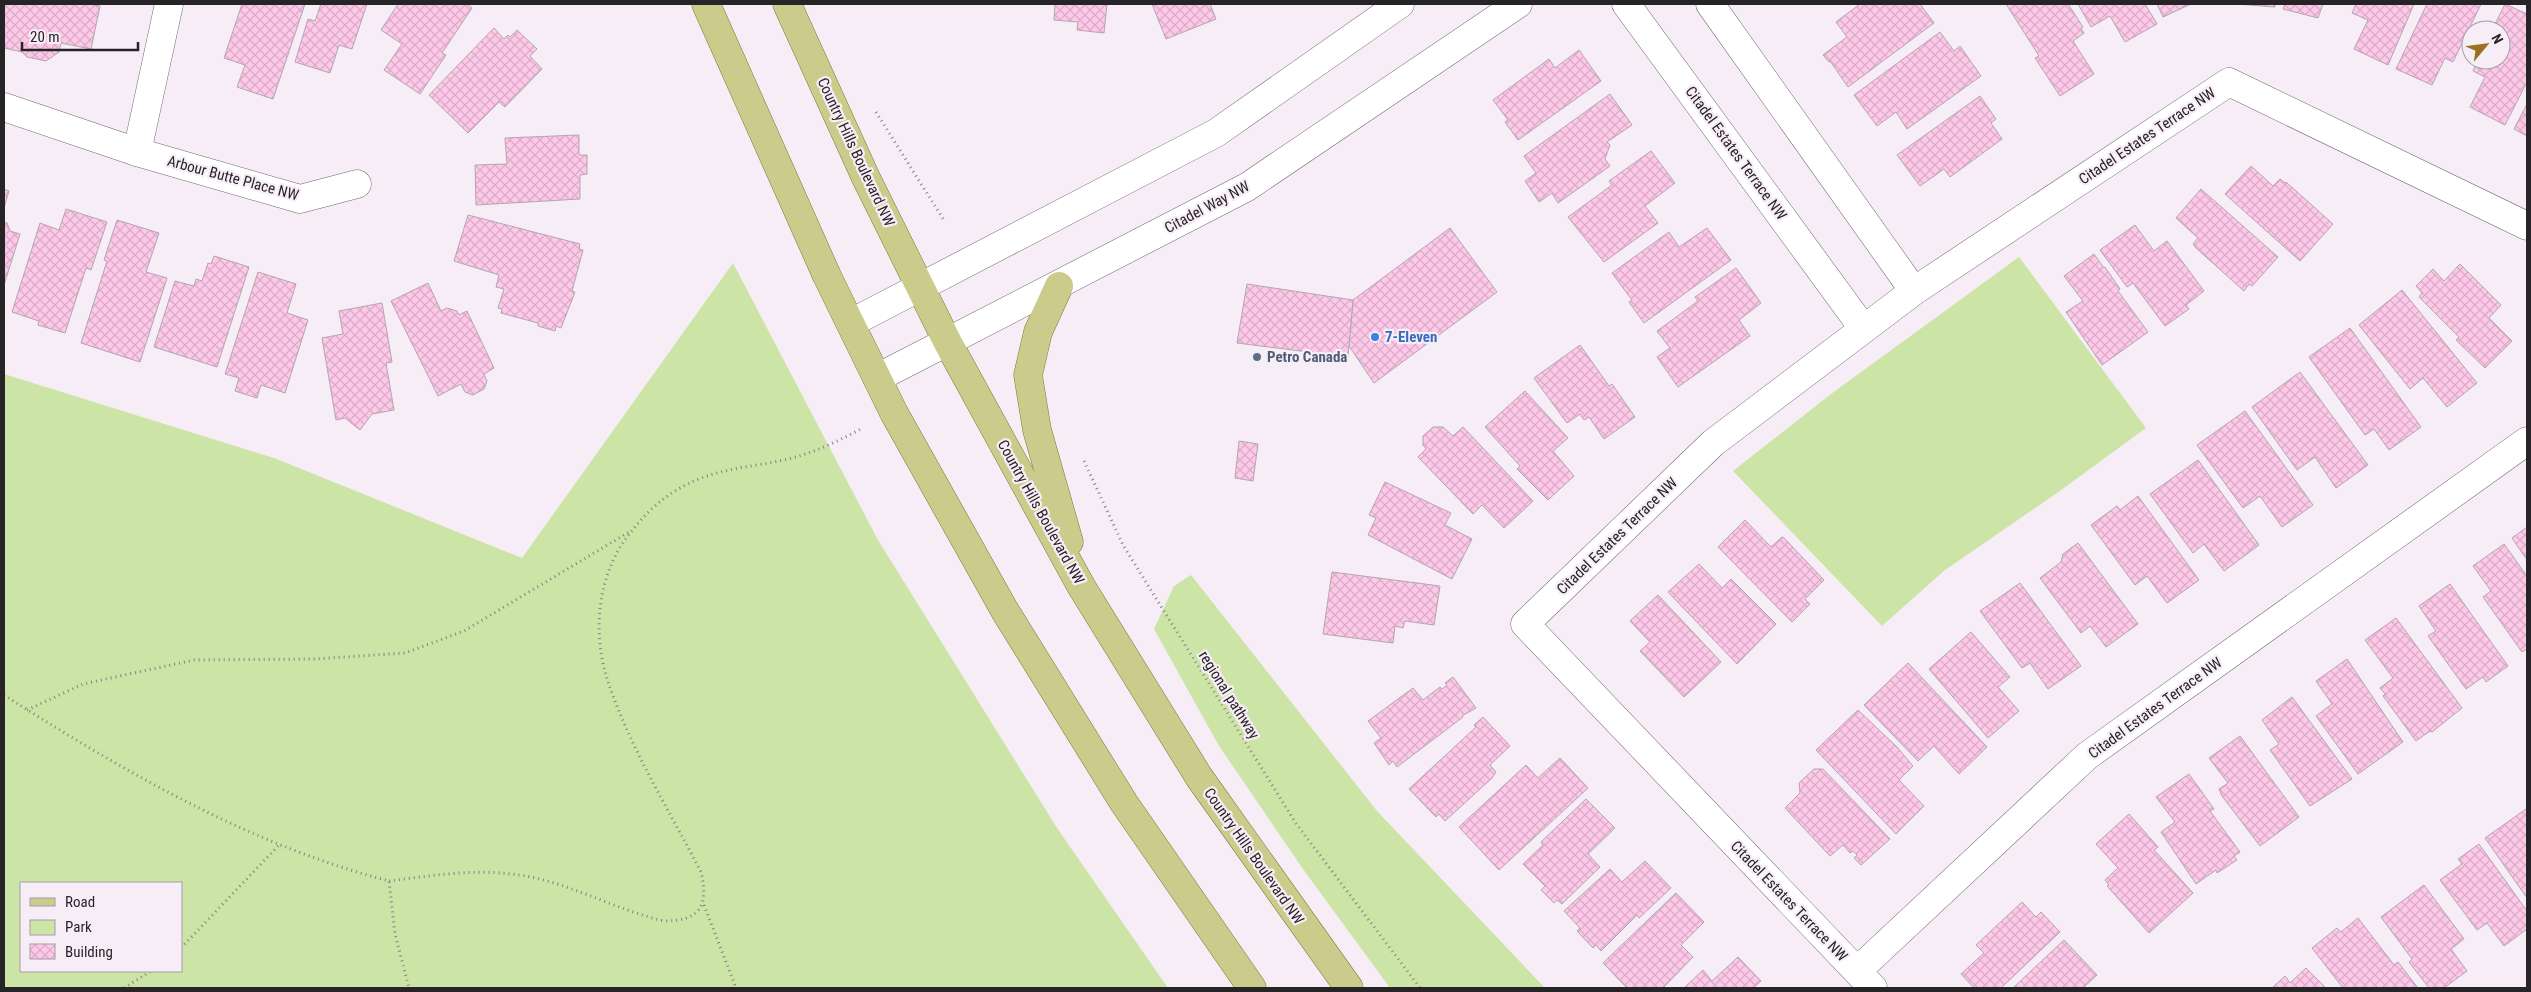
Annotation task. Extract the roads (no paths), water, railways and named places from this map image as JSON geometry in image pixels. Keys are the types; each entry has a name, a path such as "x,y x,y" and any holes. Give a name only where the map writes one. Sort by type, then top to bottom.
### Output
{"main road":[{"path":"706,4 827,276 898,421 1005,611 1124,803 1252,988"},
{"name":"Country Hills Boulevard NW","path":"787,4 866,178 948,343 1081,586 1199,777 1349,988"},
{"path":"1059,286 1038,332 1028,375 1038,430 1081,586"}],"street":[{"path":"138,152 168,4"},
{"path":"851,323 1216,133 1400,4"},
{"name":"Citadel Way NW","path":"877,378 1059,286 1247,187 1518,4"},
{"name":"Citadel Estates Terrace NW","path":"1626,4 1863,328"},
{"path":"1710,4 1914,291"},
{"name":"Citadel Estates Terrace NW","path":"2527,226 2229,82 1914,291 1713,443 1525,624 1865,980 2087,756 2527,441"},
{"name":"Arbour Butte Place NW","path":"4,107 138,152 300,199 357,184"}],"place":[{"name":"7-Eleven","path":"1375,337"},
{"name":"Petro Canada","path":"1257,357"}]}
